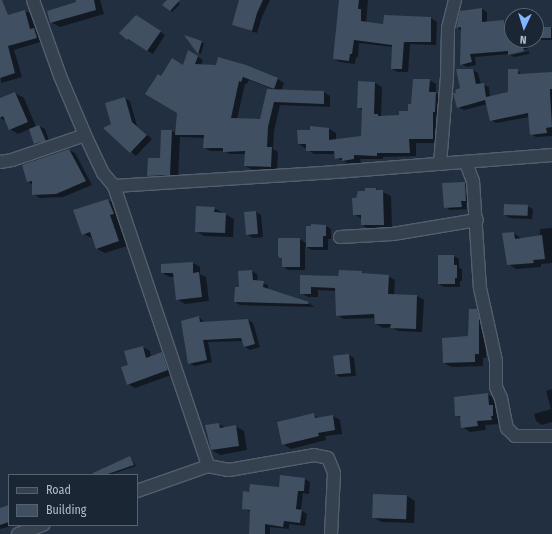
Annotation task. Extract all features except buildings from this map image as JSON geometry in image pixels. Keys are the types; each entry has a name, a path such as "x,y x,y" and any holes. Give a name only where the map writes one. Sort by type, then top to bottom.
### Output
{"street":[{"path":"33,0 60,76 103,173 114,186 208,466"},
{"path":"440,164 447,77 448,28 455,0"},
{"path":"0,162 12,160 86,135"},
{"path":"114,186 466,163 552,154"},
{"path":"466,163 473,181 477,220 480,288 496,361 496,387 501,398 507,428 514,436 552,436"},
{"path":"340,237 392,234 477,220"},
{"path":"138,491 208,466 229,470 314,455 328,458 334,473 331,534"},
{"path":"18,534 40,526"}]}
